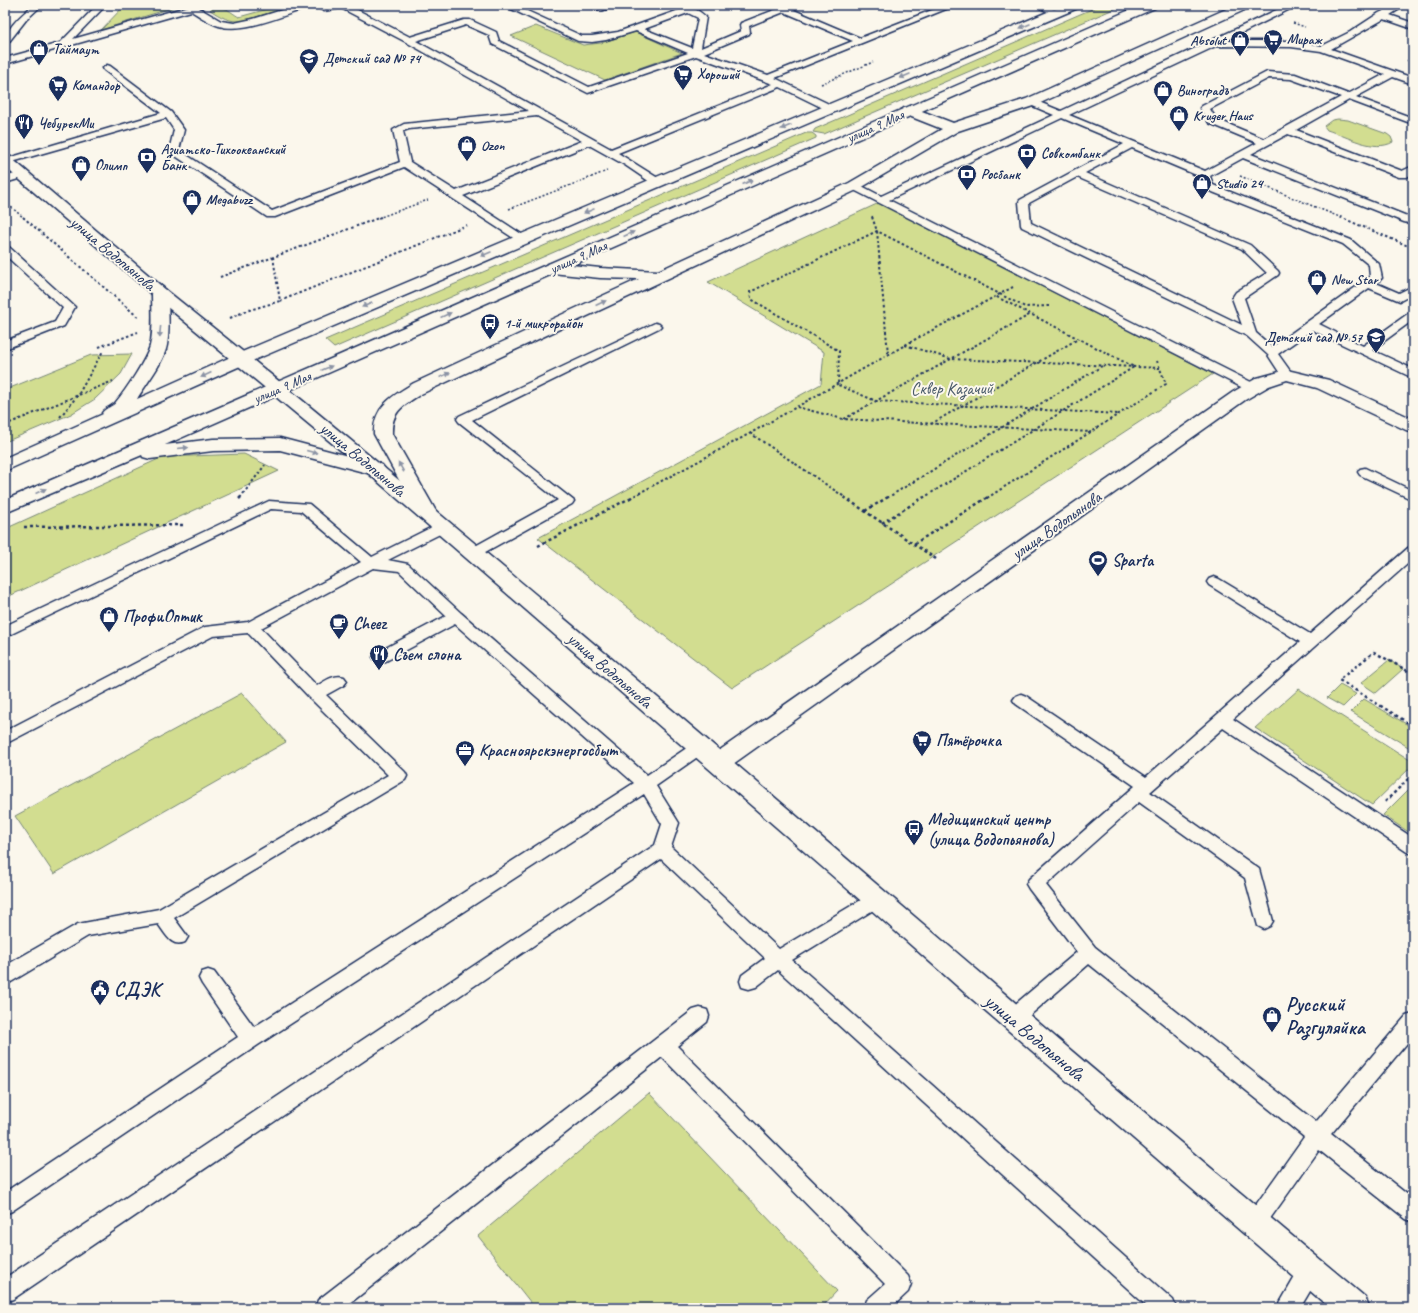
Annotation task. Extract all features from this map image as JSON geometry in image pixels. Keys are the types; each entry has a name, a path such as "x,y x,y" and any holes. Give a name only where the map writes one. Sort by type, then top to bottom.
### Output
{"street":[{"name":"улица 9 Мая","path":"5,465 241,359 1074,5"},
{"name":"улица 9 Мая","path":"5,507 278,389 1151,5"},
{"path":"435,520 383,434 383,420 392,407 402,398 420,387 854,186 953,128 1031,102 1245,5"},
{"path":"909,111 953,128"},
{"name":"улица Водопьянова","path":"6,161 160,293 435,520 877,899 1013,1018 1354,1308"},
{"path":"552,268 600,274 662,275"},
{"path":"58,442 122,408 150,364 158,347 160,330 160,293"},
{"name":"улица Водопьянова","path":"709,755 774,725 1238,396 1263,382 1287,375 1324,384 1413,426"},
{"path":"104,464 173,448 213,445 280,444 375,469"}],"lane":[{"path":"5,41 12,26 38,5"},
{"path":"62,45 102,5"},
{"path":"5,61 202,5"},
{"path":"193,8 224,25 232,26 245,24 307,5"},
{"path":"324,9 342,5 409,40 628,163 657,182"},
{"path":"507,5 581,39 595,39 635,28 690,9"},
{"path":"592,5 601,9 614,5"},
{"path":"681,5 702,17 696,53"},
{"path":"774,5 859,41"},
{"path":"768,78 952,5"},
{"path":"1037,5 1056,12"},
{"path":"880,198 1062,115 1294,5"},
{"path":"1324,49 1402,5"},
{"path":"409,40 467,22 493,34 495,42 588,90 696,53 746,32 744,25 784,9"},
{"path":"1382,15 1413,26"},
{"path":"635,28 696,53 768,78 830,108"},
{"path":"1213,43 1291,44 1324,49 1413,82"},
{"path":"107,68 168,114 179,130 174,151 271,216 405,163"},
{"path":"1205,175 1391,74"},
{"path":"1266,143 1212,121 1205,108 1267,75 1292,76 1413,120"},
{"path":"610,153 781,84"},
{"path":"1031,102 1205,175 1209,186 1346,242 1360,251 1374,264 1376,278 1272,353"},
{"path":"522,239 405,163 398,130 407,126 539,113"},
{"path":"6,161 168,114"},
{"path":"1288,130 1403,175 1413,169"},
{"path":"453,193 589,142"},
{"path":"1132,144 1024,202 1026,225 1251,334 1272,353 1287,375"},
{"path":"1244,155 1408,220"},
{"path":"1078,174 1246,247 1274,273 1240,294 1238,298 1251,334"},
{"path":"5,180 21,175"},
{"path":"854,186 1253,388"},
{"path":"5,249 69,307 60,324 5,345"},
{"path":"1368,284 1412,303"},
{"path":"1400,298 1413,290"},
{"path":"1364,351 1413,315"},
{"path":"1312,325 1413,374"},
{"path":"473,553 567,501 463,419 655,326"},
{"path":"1365,472 1413,496"},
{"path":"5,632 269,505 304,507 371,564 403,567 456,617 646,784 671,823 662,849 5,1291"},
{"path":"5,738 210,631 251,627 371,564 435,520"},
{"path":"1413,551 1035,884 1089,953 1413,1212"},
{"path":"1214,582 1310,641"},
{"path":"381,657 456,617"},
{"path":"5,976 84,929 162,916 399,776 315,694 251,627"},
{"path":"315,694 338,680"},
{"path":"1021,700 1253,874 1264,921"},
{"path":"1221,719 1413,847"},
{"path":"5,1204 251,1039 646,784 709,755"},
{"path":"662,849 778,959 1165,1308"},
{"path":"750,981 778,959 831,925 877,899"},
{"path":"162,916 179,937"},
{"path":"1013,1018 1089,953"},
{"path":"208,978 251,1039"},
{"path":"326,1308 700,1016"},
{"path":"1255,1224 1317,1136 1413,1022"},
{"path":"663,1045 900,1284 875,1308"},
{"path":"1288,1308 1311,1271"}],"path":[{"path":"799,93 873,62"},
{"path":"230,318 246,311 280,301 488,216 628,163"},
{"path":"1219,168 1413,248"},
{"path":"220,277 453,193"},
{"path":"880,198 868,201 877,231 888,354"},
{"path":"5,202 139,318"},
{"path":"877,231 1025,307 1056,306"},
{"path":"838,385 839,351 751,299 750,292 877,231"},
{"path":"273,257 280,301"},
{"path":"538,546 750,433 796,406 838,385 888,354 1033,276"},
{"path":"995,296 1134,367"},
{"path":"843,419 1031,314"},
{"path":"99,347 144,330"},
{"path":"931,424 1078,338"},
{"path":"905,345 951,359 1160,368"},
{"path":"58,419 78,395 103,350"},
{"path":"914,544 1166,384 1154,356"},
{"path":"865,511 1102,366"},
{"path":"882,523 1134,367"},
{"path":"5,426 118,380"},
{"path":"838,385 876,401 1119,414"},
{"path":"796,406 843,419 1091,432"},
{"path":"750,433 936,559"},
{"path":"236,503 267,461"},
{"path":"24,527 189,525"},
{"path":"1413,674 1374,652 1339,680 1413,726"},
{"path":"1369,818 1413,774"}],"green space":[{"path":"125,5 176,5 178,6 101,30"},
{"path":"282,5 298,5 242,21 233,21 210,10 221,7 229,10 239,17"},
{"path":"1101,5 1123,5 824,134 813,132 815,129"},
{"path":"536,26 583,45 601,43 635,32 682,53 605,80 511,36"},
{"path":"1332,120 1348,120 1387,134 1391,137 1393,142 1378,146 1369,145 1327,130 1324,126"},
{"path":"806,133 812,133 816,136 816,138 334,348 325,340"},
{"name":"Сквер Казачий","path":"879,203 1213,374 732,688 538,538 821,384 824,352 708,282"},
{"path":"132,354 121,374 95,399 71,414 5,442 5,390 91,355"},
{"path":"244,454 279,471 5,598 5,529 163,457"},
{"path":"1389,660 1403,669 1376,693 1361,683"},
{"path":"1340,685 1356,694 1343,707 1327,698"},
{"path":"1299,689 1413,762 1413,765 1372,805 1255,728"},
{"path":"242,693 286,742 54,874 15,816"},
{"path":"1364,699 1413,728 1413,750 1351,712"},
{"path":"1408,790 1413,793 1413,835 1383,815"},
{"path":"649,1093 837,1291 821,1308 535,1308 478,1236"}],"place":[{"name":"Мираж","path":"1273,56"},
{"name":"Absolut","path":"1240,57"},
{"name":"Таймаут","path":"39,66"},
{"name":"Детский сад № 74","path":"309,75"},
{"name":"Хороший","path":"683,91"},
{"name":"Командор","path":"58,102"},
{"name":"Виноградъ","path":"1163,107"},
{"name":"Kruger Haus","path":"1179,132"},
{"name":"ЧебурекМи","path":"24,140"},
{"name":"Ozon","path":"467,162"},
{"name":"Совкомбанк","path":"1027,170"},
{"name":"Азиатско-Тихоокеанский Банк","path":"147,174"},
{"name":"Олимп","path":"81,182"},
{"name":"Росбанк","path":"967,191"},
{"name":"Studio 24","path":"1202,200"},
{"name":"Megabuzz","path":"192,216"},
{"name":"New Star","path":"1317,296"},
{"name":"1-й микрорайон","path":"490,340"},
{"name":"Детский сад № 57","path":"1376,354"},
{"name":"Sparta","path":"1098,577"},
{"name":"ПрофиОптик","path":"109,633"},
{"name":"Cheez","path":"339,640"},
{"name":"Съем слона","path":"379,671"},
{"name":"Пятёрочка","path":"922,757"},
{"name":"Красноярскэнергосбыт","path":"465,767"},
{"name":"Медицинский центр (улица Водопьянова)","path":"914,846"},
{"name":"СДЭК","path":"100,1006"},
{"name":"Русский Разгуляйка","path":"1272,1033"}]}
